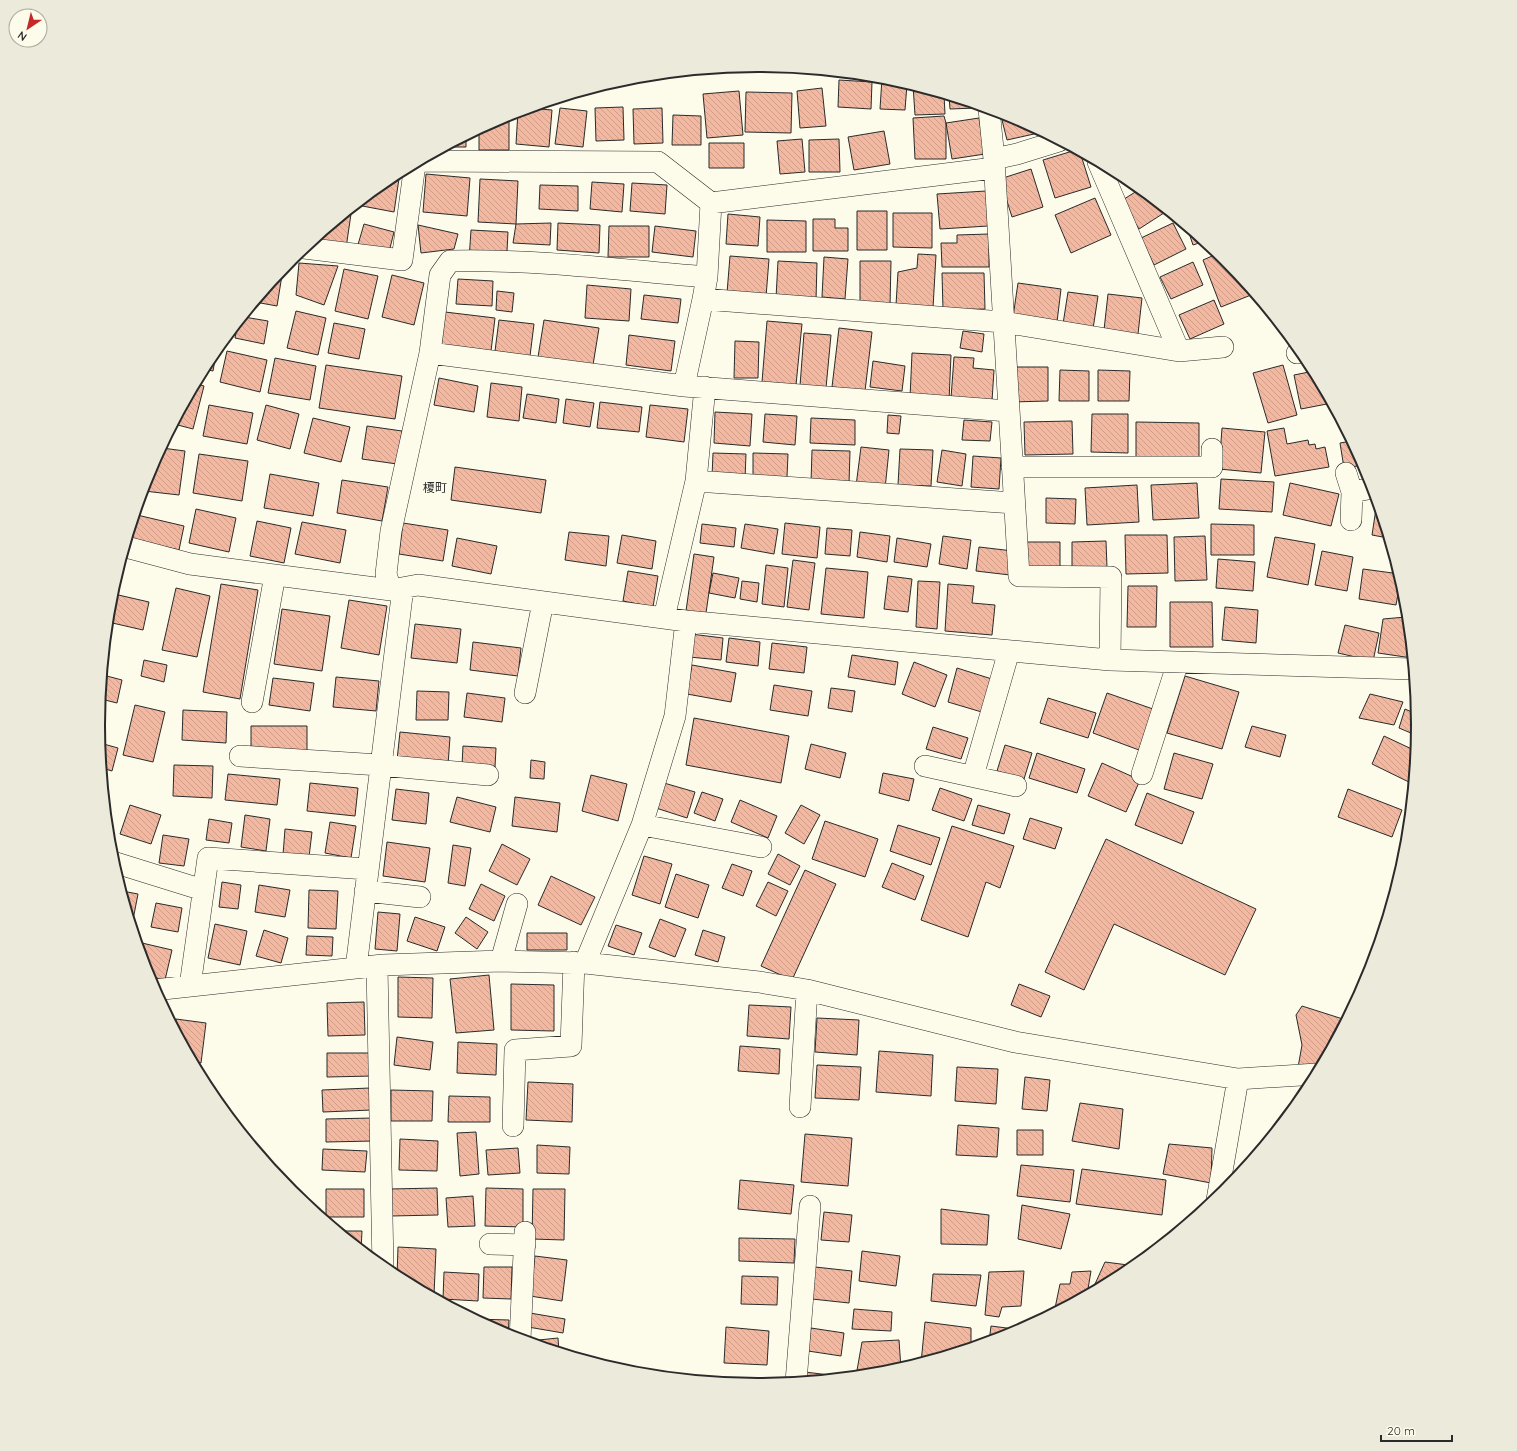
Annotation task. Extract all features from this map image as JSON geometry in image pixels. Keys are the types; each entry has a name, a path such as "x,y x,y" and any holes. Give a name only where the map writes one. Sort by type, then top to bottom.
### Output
{"street":[{"path":"990,115 994,163 1019,576 1110,577 1110,660"},
{"path":"429,162 658,162 711,202 994,163 1054,142"},
{"path":"1101,170 1179,351"},
{"path":"312,249 402,260 414,171"},
{"path":"684,386 707,277 711,202"},
{"path":"356,968 380,765 397,589 386,574 392,531 430,352 440,275 450,261 477,260 542,263 707,277"},
{"path":"703,299 1003,322 1179,351 1223,347"},
{"path":"430,352 684,386 1008,411"},
{"path":"664,618 696,481 705,387"},
{"path":"1012,467 1212,467 1212,449"},
{"path":"1346,473 1352,492 1351,520"},
{"path":"696,481 1014,503"},
{"path":"1352,492 1367,489"},
{"path":"130,548 190,564 397,589 418,585 686,621 1110,660 1409,669"},
{"path":"252,702 275,575"},
{"path":"525,692 543,602"},
{"path":"514,1126 515,1050 571,1046 580,962 642,826 674,716 686,621"},
{"path":"973,776 1010,651"},
{"path":"1142,774 1178,662"},
{"path":"240,756 380,765 488,775"},
{"path":"925,766 1016,786"},
{"path":"642,826 761,847"},
{"path":"190,986 208,858 367,869"},
{"path":"120,864 203,890"},
{"path":"365,891 420,897"},
{"path":"501,961 518,904"},
{"path":"161,989 377,966 501,961 580,962 759,982 807,990 1015,1042 1238,1079 1311,1074"},
{"path":"377,966 383,1260"},
{"path":"800,1107 807,990"},
{"path":"1219,1190 1238,1079"},
{"path":"796,1378 810,1206"},
{"path":"490,1244 525,1239 520,1334"}],"building":[{"path":"839,80 872,83 871,109 838,107"},
{"path":"882,84 907,89 905,110 880,109"},
{"path":"822,88 826,126 800,128 797,91"},
{"path":"739,91 743,135 707,138 703,94"},
{"path":"913,91 944,99 945,114 915,115"},
{"path":"746,92 792,93 791,133 745,132"},
{"path":"949,101 972,108 950,109"},
{"path":"623,107 624,140 596,141 595,108"},
{"path":"560,108 587,111 583,147 555,144"},
{"path":"662,108 663,143 634,144 633,109"},
{"path":"542,109 552,110 549,147 516,144 518,118"},
{"path":"673,115 701,116 701,145 672,145"},
{"path":"944,116 946,123 946,159 915,159 913,118"},
{"path":"979,118 985,154 952,159 946,123"},
{"path":"1002,119 1036,134 1007,140"},
{"path":"509,122 509,150 479,150 479,135"},
{"path":"884,131 890,164 854,170 848,137"},
{"path":"802,139 805,172 780,174 777,141"},
{"path":"839,139 840,172 809,172 809,140"},
{"path":"466,141 466,147 455,147"},
{"path":"709,143 744,143 744,168 709,168"},
{"path":"1070,152 1082,158 1091,187 1055,198 1043,160"},
{"path":"1031,169 1043,207 1012,217 1000,179"},
{"path":"426,174 470,178 467,216 423,212"},
{"path":"480,179 518,181 516,224 478,222"},
{"path":"399,180 394,212 362,206"},
{"path":"592,182 624,184 622,212 590,209"},
{"path":"632,183 667,185 665,214 630,211"},
{"path":"540,185 578,186 578,211 539,209"},
{"path":"986,191 988,226 940,229 937,194"},
{"path":"1135,192 1164,213 1139,229 1121,201"},
{"path":"1095,198 1111,235 1071,253 1055,215"},
{"path":"857,211 887,211 887,250 857,250"},
{"path":"893,213 932,213 932,248 893,247"},
{"path":"728,214 760,217 758,246 726,244"},
{"path":"351,215 346,248 318,243"},
{"path":"813,219 835,219 835,228 848,228 848,251 813,251"},
{"path":"767,220 806,221 806,252 767,252"},
{"path":"551,223 550,245 513,243 516,224"},
{"path":"558,223 600,225 599,253 557,250"},
{"path":"1173,223 1186,249 1154,265 1141,238"},
{"path":"364,224 394,232 388,256 357,248"},
{"path":"418,225 458,234 454,249 421,253"},
{"path":"609,226 649,226 649,257 608,257"},
{"path":"655,226 696,231 693,257 652,252"},
{"path":"471,230 508,232 507,251 469,260"},
{"path":"989,234 989,267 942,267 941,243 957,243 957,235"},
{"path":"1189,234 1199,243 1193,245"},
{"path":"918,254 936,255 933,308 896,305 898,272 917,268"},
{"path":"730,256 769,259 766,297 727,293"},
{"path":"1213,256 1250,295 1221,307 1203,260"},
{"path":"824,257 848,259 845,299 822,297"},
{"path":"778,261 817,263 816,300 776,298"},
{"path":"860,261 891,261 890,306 860,306"},
{"path":"1193,262 1203,285 1171,299 1160,277"},
{"path":"299,263 338,266 324,305 296,295"},
{"path":"344,269 378,276 368,319 335,311"},
{"path":"942,273 984,273 985,309 943,310"},
{"path":"392,275 424,283 414,325 382,317"},
{"path":"281,279 277,306 260,303"},
{"path":"458,279 493,281 492,306 456,304"},
{"path":"1018,283 1061,289 1057,322 1013,317"},
{"path":"587,285 631,289 629,321 585,318"},
{"path":"497,291 514,293 512,312 496,310"},
{"path":"1068,292 1098,296 1093,329 1063,324"},
{"path":"1108,294 1142,298 1138,334 1104,330"},
{"path":"644,295 681,299 678,323 641,319"},
{"path":"1214,300 1224,324 1190,339 1179,315"},
{"path":"296,311 326,318 318,355 287,348"},
{"path":"445,312 495,318 491,351 441,345"},
{"path":"248,318 268,321 264,344 235,338 236,333"},
{"path":"499,320 534,324 530,356 495,351"},
{"path":"544,320 599,328 593,365 538,357"},
{"path":"767,321 802,324 796,385 762,382"},
{"path":"334,323 365,329 359,359 328,353"},
{"path":"839,328 872,332 865,391 832,387"},
{"path":"963,331 984,334 982,352 960,348"},
{"path":"804,333 831,335 826,388 800,386"},
{"path":"629,335 675,341 671,371 626,365"},
{"path":"735,341 759,342 758,378 734,378"},
{"path":"227,351 267,360 260,392 220,382"},
{"path":"912,353 951,355 949,401 910,398"},
{"path":"954,357 974,358 973,368 994,370 992,401 951,398"},
{"path":"275,358 316,366 310,400 268,393"},
{"path":"873,361 905,366 902,391 870,387"},
{"path":"214,363 213,371 210,370"},
{"path":"326,365 402,376 395,419 319,408"},
{"path":"1283,365 1297,415 1268,423 1253,373"},
{"path":"1012,367 1048,367 1048,401 1012,402"},
{"path":"1060,370 1089,371 1089,401 1059,401"},
{"path":"1098,370 1130,371 1129,401 1098,401"},
{"path":"1308,372 1327,404 1301,409 1294,375"},
{"path":"439,378 478,386 474,412 434,405"},
{"path":"491,383 522,387 519,421 487,417"},
{"path":"201,385 204,386 193,429 178,425"},
{"path":"527,394 559,399 556,423 523,418"},
{"path":"566,399 594,403 590,427 563,423"},
{"path":"600,402 642,407 639,432 597,428"},
{"path":"209,405 253,413 247,444 203,436"},
{"path":"266,405 299,414 290,449 257,440"},
{"path":"650,405 688,409 684,442 646,437"},
{"path":"715,412 752,414 750,446 714,443"},
{"path":"765,414 797,416 795,445 763,442"},
{"path":"1092,414 1128,414 1128,453 1091,452"},
{"path":"888,415 901,416 899,434 887,433"},
{"path":"313,418 350,427 341,462 304,453"},
{"path":"811,418 855,420 855,445 810,443"},
{"path":"964,420 992,422 990,441 962,440"},
{"path":"1072,421 1073,454 1025,455 1024,422"},
{"path":"1136,422 1199,423 1199,458 1136,458"},
{"path":"367,426 402,431 397,464 362,459"},
{"path":"1222,428 1265,432 1261,473 1219,469"},
{"path":"1284,428 1287,444 1308,440 1309,445 1315,444 1316,449 1325,447 1329,467 1275,476 1267,431"},
{"path":"1348,442 1358,466 1344,468 1340,443"},
{"path":"861,447 889,450 885,489 856,486"},
{"path":"167,449 185,451 179,495 149,492"},
{"path":"900,449 933,450 931,486 898,485"},
{"path":"812,450 850,451 849,484 811,483"},
{"path":"942,450 966,454 962,486 937,482"},
{"path":"713,453 746,454 745,479 712,477"},
{"path":"753,453 788,454 787,477 753,476"},
{"path":"199,454 248,461 242,501 193,493"},
{"path":"973,456 1001,458 999,489 971,487"},
{"path":"455,467 546,480 541,513 451,500"},
{"path":"270,474 319,483 313,516 264,508"},
{"path":"1221,479 1274,482 1272,512 1219,509"},
{"path":"342,480 388,487 382,521 337,513"},
{"path":"1197,483 1199,518 1153,520 1151,485"},
{"path":"1290,483 1339,494 1331,526 1283,515"},
{"path":"1137,485 1139,522 1087,525 1085,488"},
{"path":"1046,498 1076,499 1075,524 1046,523"},
{"path":"196,509 236,518 229,552 189,543"},
{"path":"1376,511 1384,537 1372,535"},
{"path":"140,516 184,526 179,550 132,539"},
{"path":"257,521 291,528 284,563 250,556"},
{"path":"302,522 346,530 340,563 295,554"},
{"path":"403,523 448,530 443,561 399,554"},
{"path":"785,523 820,527 817,558 782,554"},
{"path":"702,524 736,528 734,547 700,543"},
{"path":"745,524 778,529 774,554 741,548"},
{"path":"1211,524 1254,525 1254,555 1211,555"},
{"path":"827,528 852,530 850,556 825,554"},
{"path":"569,532 609,536 606,566 565,560"},
{"path":"860,532 890,536 887,562 857,557"},
{"path":"622,535 656,541 652,569 617,563"},
{"path":"1125,535 1167,535 1168,573 1126,574"},
{"path":"943,536 971,540 967,569 939,564"},
{"path":"1205,536 1207,580 1175,581 1174,537"},
{"path":"1275,537 1315,544 1308,585 1267,577"},
{"path":"457,538 497,546 491,574 452,566"},
{"path":"897,538 931,544 927,567 894,562"},
{"path":"1106,541 1107,568 1072,568 1072,542"},
{"path":"1026,542 1060,542 1060,568 1027,569"},
{"path":"979,547 1013,551 1010,575 976,571"},
{"path":"1322,551 1353,557 1347,591 1315,585"},
{"path":"694,554 714,557 706,613 686,611"},
{"path":"1218,559 1255,562 1253,591 1216,588"},
{"path":"793,560 815,563 809,610 787,607"},
{"path":"766,565 788,568 784,607 762,604"},
{"path":"826,568 868,572 864,618 821,614"},
{"path":"1363,569 1394,573 1398,594 1396,605 1359,599"},
{"path":"628,571 658,576 653,607 623,601"},
{"path":"713,573 739,578 735,598 709,593"},
{"path":"888,576 912,579 908,612 884,609"},
{"path":"742,581 759,583 757,602 740,599"},
{"path":"918,581 940,582 937,629 916,627"},
{"path":"221,584 258,590 240,699 203,692"},
{"path":"948,584 974,586 972,603 995,605 992,635 945,631"},
{"path":"1128,586 1157,586 1156,627 1127,627"},
{"path":"176,588 210,596 197,657 162,650"},
{"path":"119,595 149,602 143,630 114,623"},
{"path":"349,600 387,606 379,655 341,648"},
{"path":"1170,602 1212,602 1213,647 1170,647"},
{"path":"1225,607 1258,610 1256,643 1222,640"},
{"path":"282,609 330,616 322,671 274,664"},
{"path":"1402,617 1408,657 1378,653 1383,619"},
{"path":"415,624 461,629 457,663 411,658"},
{"path":"1345,625 1379,633 1373,661 1338,653"},
{"path":"691,634 723,638 721,660 689,657"},
{"path":"729,638 760,642 758,666 726,662"},
{"path":"473,642 521,648 518,676 470,670"},
{"path":"772,643 807,647 804,673 769,669"},
{"path":"852,655 898,662 895,685 848,677"},
{"path":"144,660 167,665 164,682 141,676"},
{"path":"914,662 947,675 935,707 902,694"},
{"path":"692,665 736,673 731,702 687,694"},
{"path":"957,668 995,680 985,713 948,702"},
{"path":"107,676 122,680 117,703 106,700"},
{"path":"1185,676 1239,692 1222,749 1167,733"},
{"path":"336,677 379,681 376,711 333,707"},
{"path":"273,678 314,683 310,711 269,705"},
{"path":"774,685 812,691 808,716 770,710"},
{"path":"831,688 855,691 852,712 828,708"},
{"path":"417,691 449,692 448,720 416,720"},
{"path":"467,693 505,698 502,722 464,717"},
{"path":"1107,693 1153,709 1139,750 1093,733"},
{"path":"1370,694 1403,702 1394,725 1359,718"},
{"path":"1048,698 1096,713 1088,738 1040,723"},
{"path":"135,705 165,712 153,762 123,755"},
{"path":"1405,709 1412,712 1412,733 1399,728"},
{"path":"183,710 227,712 226,743 182,740"},
{"path":"694,718 789,736 781,783 686,765"},
{"path":"251,726 307,726 307,751 251,751"},
{"path":"1252,726 1286,735 1280,757 1245,747"},
{"path":"933,727 968,738 961,759 926,749"},
{"path":"400,732 450,737 448,765 397,760"},
{"path":"1384,736 1411,749 1409,782 1372,764"},
{"path":"811,744 846,753 840,778 805,769"},
{"path":"105,745 118,748 112,771 106,769"},
{"path":"1005,745 1032,753 1024,779 997,771"},
{"path":"463,746 496,748 495,767 462,765"},
{"path":"1037,753 1085,769 1077,793 1029,778"},
{"path":"1174,753 1213,764 1202,799 1164,789"},
{"path":"531,760 545,762 544,779 530,778"},
{"path":"1102,763 1140,780 1126,812 1088,796"},
{"path":"174,765 213,766 212,798 173,796"},
{"path":"883,773 914,779 909,801 879,793"},
{"path":"228,774 280,779 277,805 225,800"},
{"path":"591,775 627,784 618,821 582,811"},
{"path":"310,783 358,788 355,816 307,811"},
{"path":"664,783 695,792 687,818 656,808"},
{"path":"940,788 972,799 964,821 932,810"},
{"path":"396,789 429,793 426,824 392,820"},
{"path":"1348,789 1402,810 1392,837 1338,817"},
{"path":"702,792 723,799 715,821 694,813"},
{"path":"1147,793 1194,812 1182,844 1135,825"},
{"path":"457,797 496,807 490,832 450,822"},
{"path":"515,797 560,803 557,832 512,826"},
{"path":"740,800 777,816 768,838 731,822"},
{"path":"130,805 161,815 151,844 120,834"},
{"path":"801,805 820,815 804,844 785,833"},
{"path":"978,805 1010,814 1004,834 972,825"},
{"path":"245,815 270,819 266,851 241,847"},
{"path":"1030,818 1062,828 1055,849 1023,839"},
{"path":"209,819 232,823 229,843 206,840"},
{"path":"825,821 878,839 865,877 812,859"},
{"path":"330,822 356,826 351,858 325,853"},
{"path":"898,825 940,838 931,865 890,851"},
{"path":"952,826 1014,846 1000,888 986,882 968,937 921,920"},
{"path":"285,829 312,832 309,857 283,855"},
{"path":"163,835 189,839 184,866 159,863"},
{"path":"1106,839 1256,909 1225,975 1114,924 1084,990 1045,972"},
{"path":"387,842 430,848 425,882 383,876"},
{"path":"502,844 530,859 517,885 489,871"},
{"path":"453,845 471,848 465,886 448,883"},
{"path":"778,854 800,866 790,885 768,874"},
{"path":"644,856 672,864 660,904 632,895"},
{"path":"892,863 924,876 915,900 882,887"},
{"path":"732,864 752,871 743,896 722,888"},
{"path":"805,870 836,884 792,980 761,966"},
{"path":"676,874 709,885 698,918 665,907"},
{"path":"551,876 595,897 581,925 538,905"},
{"path":"222,882 241,885 238,909 219,907"},
{"path":"768,882 788,891 776,916 756,906"},
{"path":"481,884 505,896 494,921 469,909"},
{"path":"259,885 290,890 285,917 255,912"},
{"path":"309,890 338,891 336,929 308,928"},
{"path":"126,892 138,894 134,916"},
{"path":"156,903 182,908 178,932 151,927"},
{"path":"378,912 400,914 397,951 375,949"},
{"path":"415,917 445,927 437,951 407,941"},
{"path":"466,917 488,932 477,949 455,933"},
{"path":"660,919 686,929 675,957 649,947"},
{"path":"215,924 247,931 240,965 208,958"},
{"path":"616,925 642,933 634,955 608,946"},
{"path":"264,930 288,938 281,963 256,956"},
{"path":"703,930 725,937 718,962 695,955"},
{"path":"527,933 567,933 567,950 527,950"},
{"path":"307,936 333,937 332,956 306,955"},
{"path":"143,943 172,950 165,980 156,978"},
{"path":"489,975 494,1030 456,1033 450,979"},
{"path":"398,977 433,978 432,1018 398,1017"},
{"path":"511,984 554,985 554,1031 511,1030"},
{"path":"1019,984 1050,996 1041,1017 1011,1005"},
{"path":"364,1002 365,1035 328,1036 327,1003"},
{"path":"749,1005 791,1007 789,1039 747,1036"},
{"path":"1302,1006 1343,1019 1309,1078 1297,1073 1302,1045 1296,1015"},
{"path":"817,1018 859,1020 857,1055 815,1052"},
{"path":"176,1019 206,1023 201,1063 199,1063 176,1022"},
{"path":"397,1037 433,1042 430,1070 394,1065"},
{"path":"458,1042 497,1044 496,1075 457,1073"},
{"path":"740,1046 780,1049 779,1074 738,1071"},
{"path":"879,1051 933,1055 931,1096 876,1092"},
{"path":"327,1053 373,1053 373,1076 327,1077"},
{"path":"817,1065 861,1067 859,1100 815,1098"},
{"path":"957,1067 998,1069 996,1104 955,1101"},
{"path":"1025,1077 1050,1080 1047,1111 1022,1109"},
{"path":"528,1082 573,1084 572,1122 526,1120"},
{"path":"370,1088 372,1110 323,1112 322,1090"},
{"path":"391,1090 433,1091 432,1121 391,1121"},
{"path":"449,1096 490,1097 490,1122 448,1122"},
{"path":"1080,1103 1123,1109 1119,1149 1072,1141"},
{"path":"373,1118 374,1141 326,1142 326,1119"},
{"path":"958,1125 999,1128 997,1157 956,1155"},
{"path":"1017,1130 1043,1130 1043,1155 1017,1155"},
{"path":"476,1132 479,1174 460,1176 457,1133"},
{"path":"805,1134 852,1138 848,1186 801,1182"},
{"path":"400,1139 438,1141 437,1171 399,1170"},
{"path":"1169,1144 1212,1148 1211,1183 1163,1174"},
{"path":"537,1145 570,1147 569,1174 537,1173"},
{"path":"518,1148 520,1173 488,1175 486,1150"},
{"path":"323,1149 367,1151 365,1172 322,1170"},
{"path":"1021,1165 1074,1170 1070,1202 1017,1196"},
{"path":"1082,1169 1166,1180 1162,1215 1076,1204"},
{"path":"740,1180 794,1185 791,1214 738,1209"},
{"path":"437,1188 438,1215 391,1216 390,1189"},
{"path":"486,1188 523,1189 523,1227 485,1226"},
{"path":"326,1189 364,1189 364,1217 328,1217 326,1215"},
{"path":"533,1189 565,1189 564,1240 532,1239"},
{"path":"473,1196 475,1226 448,1227 446,1198"},
{"path":"1022,1205 1070,1214 1061,1249 1018,1239"},
{"path":"941,1209 989,1215 987,1245 941,1244"},
{"path":"824,1212 852,1215 849,1242 821,1240"},
{"path":"345,1231 362,1231 361,1244"},
{"path":"739,1238 795,1239 794,1263 739,1261"},
{"path":"398,1247 436,1249 434,1292 397,1270"},
{"path":"862,1251 900,1256 896,1286 859,1281"},
{"path":"535,1256 567,1260 562,1301 530,1296"},
{"path":"1105,1262 1128,1265 1097,1284 1095,1284"},
{"path":"484,1267 512,1267 511,1299 483,1298"},
{"path":"815,1267 852,1271 849,1303 812,1299"},
{"path":"1024,1271 1021,1306 1002,1307 999,1317 985,1315 989,1272"},
{"path":"1091,1271 1088,1289 1055,1308 1060,1284 1070,1284 1072,1272"},
{"path":"444,1272 479,1274 478,1301 446,1299 443,1297"},
{"path":"933,1274 981,1275 976,1306 931,1301"},
{"path":"742,1276 778,1277 777,1305 741,1304"},
{"path":"854,1309 892,1312 891,1331 852,1329"},
{"path":"530,1313 565,1319 563,1333 528,1327"},
{"path":"486,1319 509,1320 508,1329"},
{"path":"925,1322 971,1328 971,1343 921,1358"},
{"path":"991,1326 1010,1328 1009,1329 990,1336"},
{"path":"726,1327 769,1331 767,1365 724,1363"},
{"path":"811,1328 844,1333 841,1356 808,1351"},
{"path":"558,1338 559,1347 548,1344 538,1340"},
{"path":"899,1340 901,1363 857,1371 862,1342"},
{"path":"805,1372 828,1375 804,1378"}],"district":[{"name":"榎町","path":"435,488"}]}
